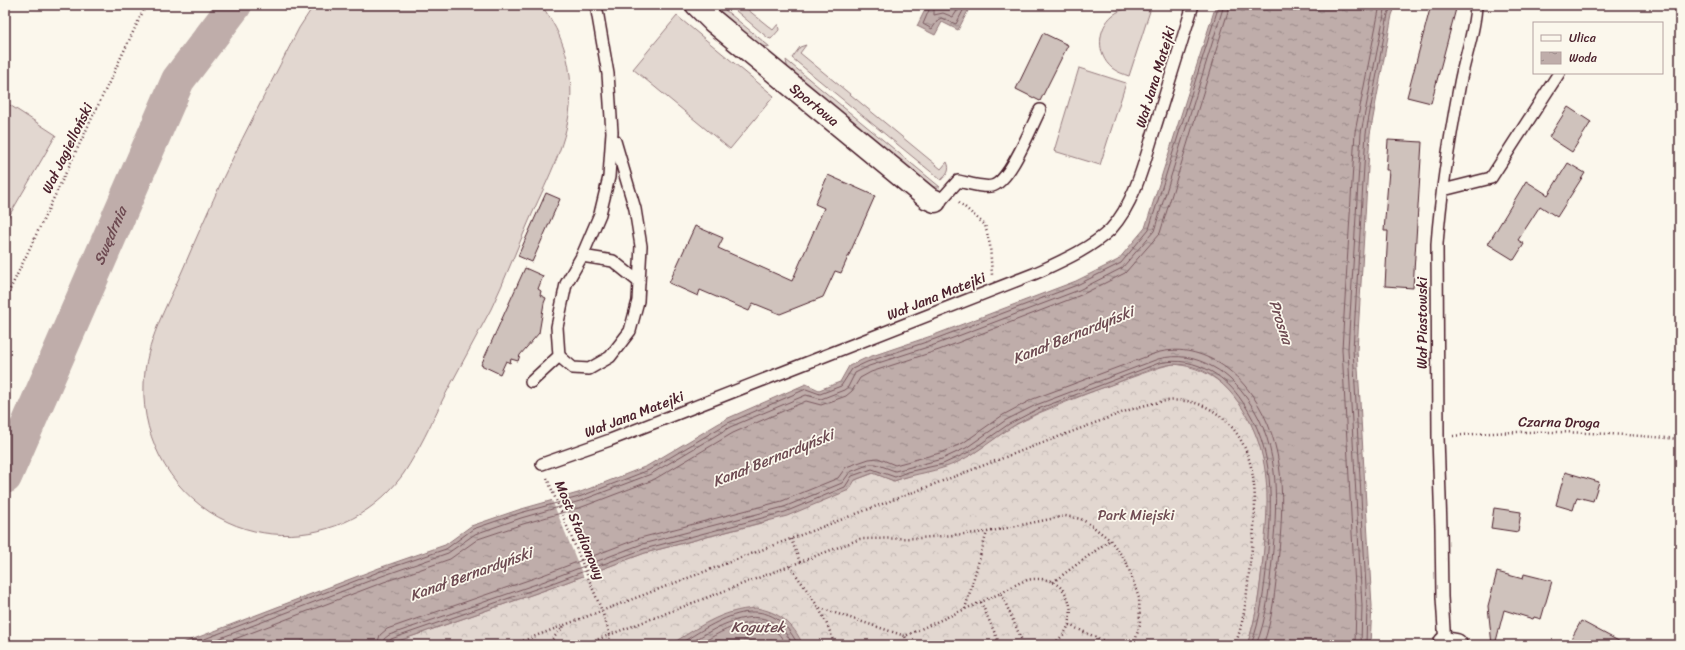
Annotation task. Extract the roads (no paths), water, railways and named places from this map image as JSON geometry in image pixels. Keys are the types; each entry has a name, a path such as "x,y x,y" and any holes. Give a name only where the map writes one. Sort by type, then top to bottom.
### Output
{"street":[{"name":"Sportowa","path":"697,5 713,21 800,94 928,198 942,197"}],"lane":[{"path":"596,5 608,74 612,132 610,177 600,214 582,256 566,284 557,327 559,356 573,368 590,370 610,357 630,331 638,301 641,246 635,209 612,132"},
{"name":"Wał Jana Matejki","path":"542,464 610,440 1036,273 1080,251 1099,239 1120,218 1128,203 1141,170 1193,5"},
{"name":"Wał Piastowski","path":"1448,644 1442,597 1438,437 1437,244 1455,108 1463,68 1472,35 1476,5"},
{"path":"1443,190 1491,178 1558,74"},
{"path":"942,197 958,181 983,186 991,186 999,183 1011,168 1040,110"},
{"path":"582,256 612,261 639,282"},
{"path":"531,382 559,356"}],"water":[{"path":"919,5 971,5 958,30 942,22 935,35 917,26 926,8"},
{"path":"1216,5 1396,5 1392,15 1370,134 1357,350 1372,606 1370,645 1247,645 1258,602 1266,529 1267,486 1263,458 1254,430 1247,416 1228,390 1204,371 1190,366 1174,364 1150,370 1043,411 1014,426 975,453 950,465 894,481 873,473 855,480 849,490 787,516 645,553 548,589 387,645 178,645 379,568 445,545 471,526 518,510 578,493 647,466 726,419 806,384 819,390 840,382 849,366 866,358 934,335 1076,281 1118,260 1145,228"},
{"name":"Kogutek","path":"756,608 772,612 784,620 795,630 803,645 670,645 711,620 743,609"}],"waterway":[{"name":"Swędrnia","path":"5,477 178,80 235,5"}],"water label":[{"name":"Prosna","path":"1281,322"},
{"name":"Kanał Bernardyński","path":"1073,335"},
{"name":"Kanał Bernardyński","path":"773,458"},
{"name":"Kanał Bernardyński","path":"471,574"}],"park label":[{"name":"Park Miejski","path":"1136,515"}]}
